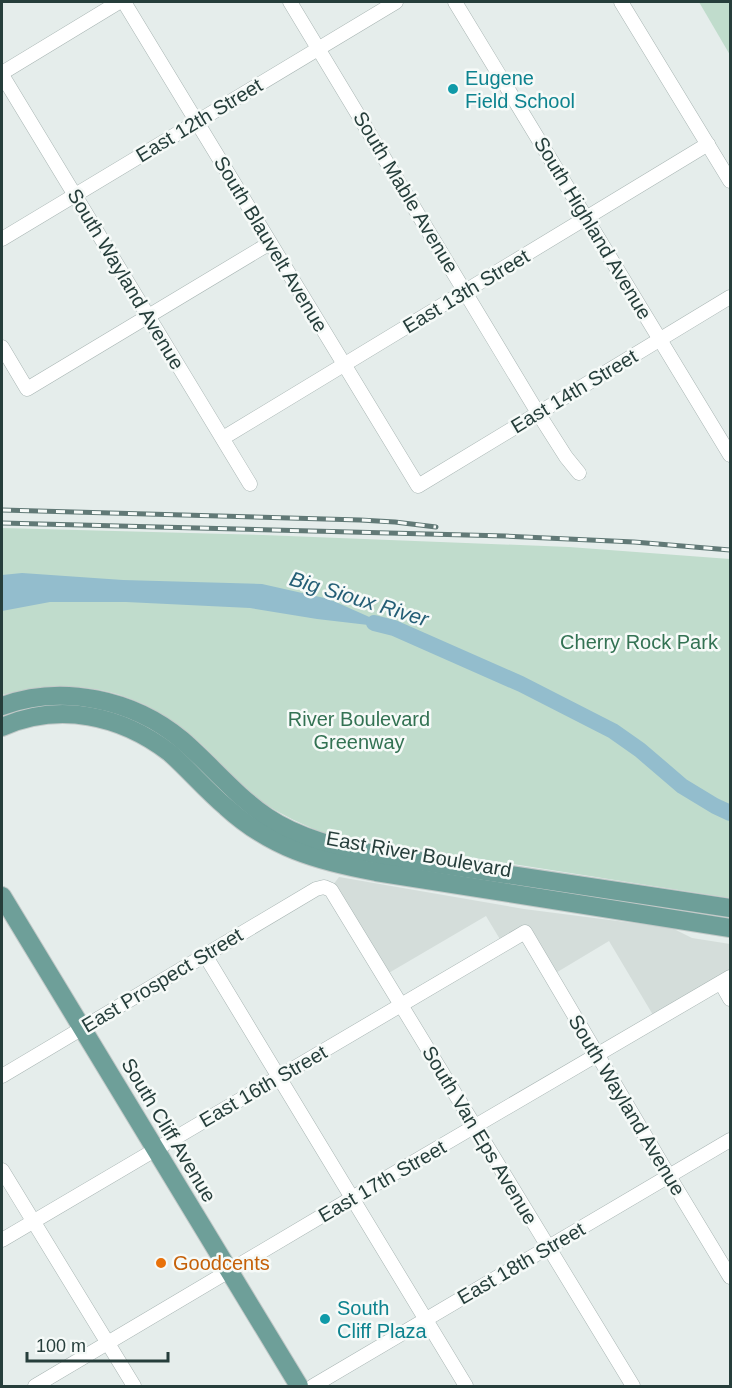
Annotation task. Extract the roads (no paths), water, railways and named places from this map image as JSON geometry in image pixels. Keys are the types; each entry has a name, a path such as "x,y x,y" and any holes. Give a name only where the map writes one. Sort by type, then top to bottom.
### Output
{"main road":[{"name":"East River Boulevard","path":"4,706 38,697 81,697 98,699 133,710 150,718 181,739 253,807 289,829 324,843 379,855 730,908"},
{"name":"East River Boulevard","path":"2,727 28,718 60,714 95,717 126,726 170,753 225,806 251,827 298,854 319,861 730,928"},
{"name":"South Cliff Avenue","path":"4,904 299,1386"}],"street":[{"path":"2,74 119,2"},
{"name":"South Blauvelt Avenue","path":"124,2 418,486"},
{"name":"South Mable Avenue","path":"290,2 538,413 566,458 579,473"},
{"name":"East 12th Street","path":"2,239 396,2"},
{"name":"South Highland Avenue","path":"455,2 730,455"},
{"path":"621,2 730,181"},
{"name":"South Wayland Avenue","path":"2,74 250,484"},
{"name":"East 13th Street","path":"223,438 708,144"},
{"path":"2,346 27,389 270,243"},
{"name":"East 14th Street","path":"418,486 730,297"},
{"name":"East Prospect Street","path":"2,1076 316,889 324,887"},
{"name":"South Van Eps Avenue","path":"324,887 331,890 338,898 633,1386"},
{"name":"South Wayland Avenue","path":"525,932 730,1277"},
{"name":"East 16th Street","path":"2,1240 525,932"},
{"path":"205,955 466,1386"},
{"path":"726,980 730,999"},
{"name":"East 17th Street","path":"35,1386 726,980"},
{"name":"East 18th Street","path":"313,1386 730,1140"},
{"path":"2,1170 134,1386"}],"water":[{"path":"22,573 123,580 262,584 329,599 394,628 250,608 126,602 50,602 2,611 2,575"}],"waterway":[{"name":"Big Sioux River","path":"374,623 394,628 521,684 613,731 640,750 682,786 730,813"}],"railway":[{"path":"2,510 360,520 436,527"},
{"path":"2,523 505,536 634,542 730,550"}],"place":[{"name":"Eugene Field School","path":"453,89"},
{"name":"Goodcents","path":"161,1263"},
{"name":"South Cliff Plaza","path":"325,1319"}],"park label":[{"name":"Cherry Rock Park","path":"639,642"},
{"name":"River Boulevard Greenway","path":"359,730"}]}
